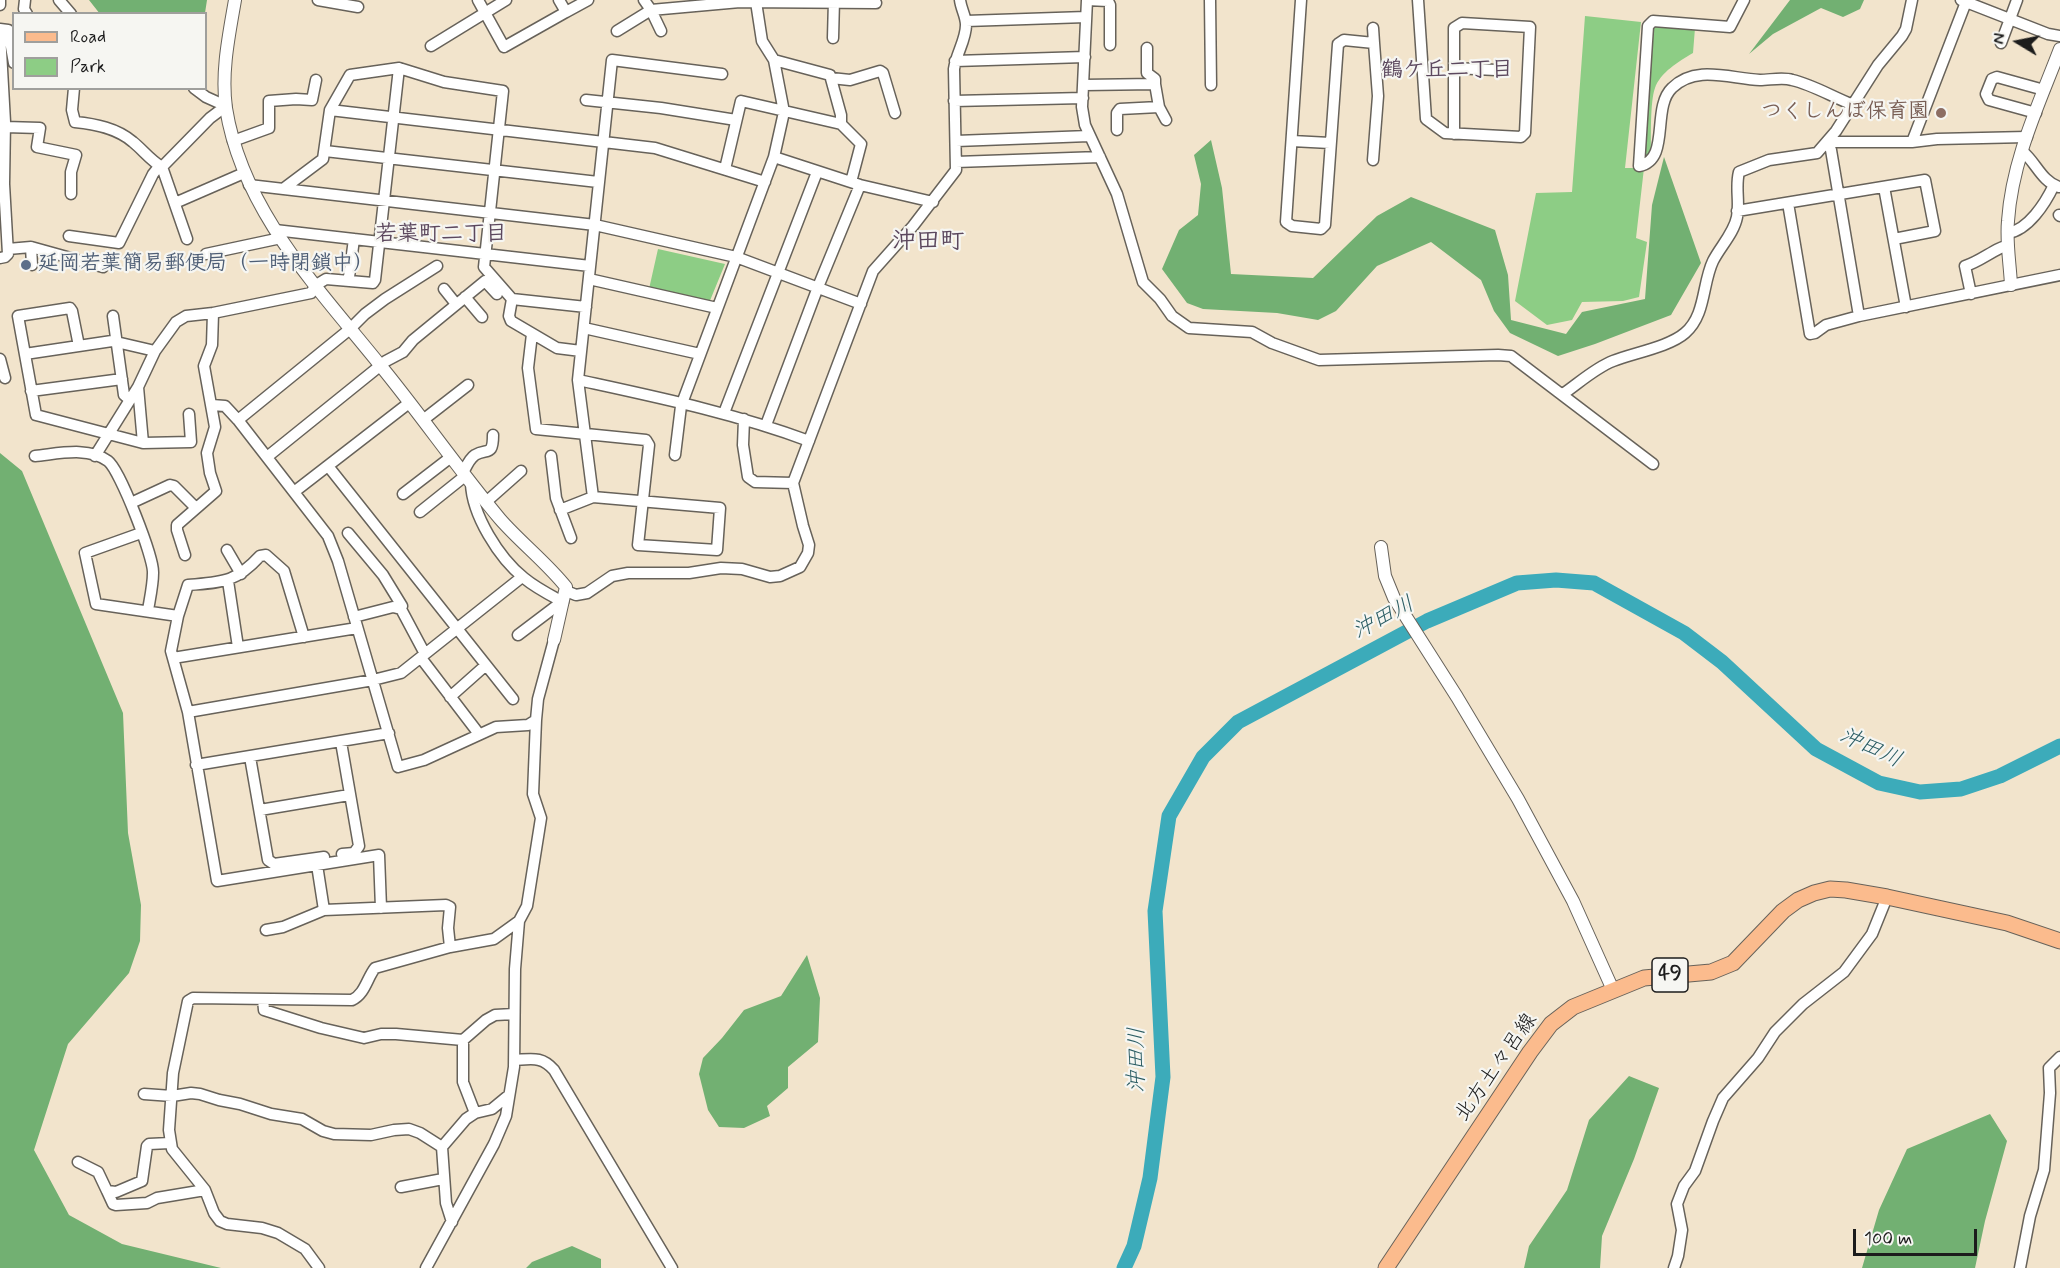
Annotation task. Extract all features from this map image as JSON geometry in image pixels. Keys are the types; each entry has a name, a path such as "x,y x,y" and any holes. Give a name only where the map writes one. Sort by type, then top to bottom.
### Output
{"main road":[{"name":"北方土々呂線","path":"1386,1268 1530,1052 1551,1024 1573,1007 1644,978 1711,972 1733,963 1783,911 1798,900 1814,893 1830,890 1846,890 1887,897 2007,923 2060,941"}],"street":[{"path":"0,0 0,5"},
{"path":"59,0 69,12"},
{"path":"235,0 225,64 226,106 233,141 249,185 278,234 466,477 515,535 566,587 538,699 533,794 541,818 527,906 519,921 515,969 515,1060 506,1116 495,1144 426,1268"},
{"path":"318,0 358,6"},
{"path":"478,0 504,47 588,0"},
{"path":"431,46 506,0"},
{"path":"559,0 566,12"},
{"path":"644,0 661,31"},
{"path":"518,635 565,597 587,593 612,576 628,573 689,573 721,568 742,569 770,577 780,576 800,567 808,553 809,545 802,526 793,483 873,272 933,202 956,170 955,61 963,40 966,21 960,0"},
{"path":"1110,45 1110,5 1108,1 1087,0 1082,107 1089,136 1117,194 1141,278 1161,299 1172,316 1184,326 1252,332 1272,343 1319,360 1505,355 1520,362 1653,464"},
{"path":"1210,0 1211,85"},
{"path":"1301,0 1286,222 1292,226 1321,229 1325,225 1338,44 1344,40 1374,43"},
{"path":"1418,0 1426,119 1446,134 1521,137 1526,133 1530,22 1462,23 1454,28 1454,134"},
{"path":"1744,0 1730,27 1653,21 1648,26 1639,166 1647,165 1655,155 1663,99 1672,88 1693,75 1790,79 1851,104"},
{"path":"1563,394 1611,361 1644,351 1684,334 1695,322 1713,261 1736,222 1736,182 1739,172 1769,160 1817,153 1836,131 1851,104 1906,29 1912,0"},
{"path":"2001,43 2017,0"},
{"path":"616,31 651,10 740,1 876,3"},
{"path":"833,38 834,1"},
{"path":"1912,142 1964,1 2048,34 2060,36"},
{"path":"675,455 682,402 774,158 784,112 774,60 762,41 756,2"},
{"path":"966,21 1086,17"},
{"path":"1373,28 1378,96 1373,160"},
{"path":"0,258 8,254 8,249 2,202 3,124 0,31 8,30 12,52"},
{"path":"1147,48 1147,73 1155,79 1159,107 1166,120"},
{"path":"2012,285 2008,239 2010,198 2022,151 2060,49"},
{"path":"955,61 1085,57"},
{"path":"593,497 578,380 612,60 722,74"},
{"path":"774,60 830,75 841,115 841,124"},
{"path":"94,456 138,387 155,351 176,321 186,316 213,313 311,293 316,285 326,279 373,283 399,68"},
{"path":"283,189 323,159 330,110 350,75 399,68 444,82 503,92 484,267 512,299 586,307"},
{"path":"1454,68 1496,70"},
{"path":"831,78 850,80 880,71 883,73 895,113"},
{"path":"2036,113 1989,100 1986,94 1992,79 1997,77 2044,90"},
{"path":"233,141 268,128 268,101 312,100 316,80"},
{"path":"1084,85 1155,84"},
{"path":"75,90 72,110 75,122 92,123 114,130 132,140 162,167 187,239"},
{"path":"197,90 226,106"},
{"path":"954,101 1083,98"},
{"path":"586,100 736,120"},
{"path":"725,169 741,101 841,124 861,144 855,184 766,424"},
{"path":"69,236 119,243 153,174 210,118 226,106"},
{"path":"1117,130 1117,112 1120,110 1159,107"},
{"path":"330,110 655,148 765,182"},
{"path":"3,124 40,128 37,147 76,155 71,172 71,194"},
{"path":"956,141 1089,136"},
{"path":"1827,142 1912,142 1937,139 2027,137"},
{"path":"1292,141 1330,143"},
{"path":"1827,142 1831,150 1859,316"},
{"path":"325,151 598,182"},
{"path":"1971,294 1965,266 1988,256 2001,246 2038,211 2057,186 2042,177 2029,157 2022,151"},
{"path":"956,162 1100,157"},
{"path":"774,158 855,184 933,202"},
{"path":"724,413 817,172"},
{"path":"175,203 244,173"},
{"path":"1737,211 1925,180 1935,231 1893,239"},
{"path":"249,185 595,225 736,257 861,304"},
{"path":"1884,188 1906,307"},
{"path":"1788,203 1810,333 1815,333 1826,325 1859,316 2060,275"},
{"path":"206,254 278,234 590,266"},
{"path":"349,277 354,240"},
{"path":"8,249 31,247 104,267"},
{"path":"31,247 32,265"},
{"path":"238,420 364,314 437,266"},
{"path":"589,279 717,308"},
{"path":"267,457 381,366 403,352 413,340 485,281 497,294"},
{"path":"444,289 456,304"},
{"path":"465,297 482,317"},
{"path":"512,299 509,316 511,321 557,348 581,351"},
{"path":"79,346 70,308 18,316 36,415 142,443 191,442 189,414"},
{"path":"185,555 177,525 216,491 207,453 215,427 204,366 212,345 213,313"},
{"path":"113,316 124,395 130,400"},
{"path":"584,328 700,354"},
{"path":"532,334 528,368 536,429 646,440 649,445 643,501 638,545 717,550 720,508 643,501 593,497 560,510"},
{"path":"24,354 112,340 155,351"},
{"path":"0,359 5,378"},
{"path":"32,391 122,379"},
{"path":"578,380 682,402 766,424 809,441"},
{"path":"423,420 468,385"},
{"path":"138,387 142,443"},
{"path":"294,492 409,403"},
{"path":"212,405 225,406 238,420 328,536 338,561 398,767 424,760 496,728 528,725 536,720"},
{"path":"744,419 743,445 748,477 755,482 793,483"},
{"path":"493,435 492,446 489,450 472,458 466,477 483,524 497,549 522,577 565,597"},
{"path":"35,456 76,452 108,461 115,470 130,503 154,571 148,610"},
{"path":"551,456 556,498 571,538"},
{"path":"403,494 451,457"},
{"path":"328,466 513,699"},
{"path":"486,502 521,471"},
{"path":"420,512 466,477"},
{"path":"130,503 170,485 174,486 196,508"},
{"path":"141,533 84,553 96,604 178,616"},
{"path":"348,533 383,575 402,606 401,609 423,656 450,697 479,734"},
{"path":"1381,547 1385,576 1396,601 1457,696 1518,799 1573,901 1613,990"},
{"path":"227,550 241,574"},
{"path":"304,637 284,571 266,555 260,556 248,570 228,581 188,585 171,645 189,712 217,881 379,855 381,908"},
{"path":"189,712 374,680 401,673 522,577"},
{"path":"228,581 238,647"},
{"path":"173,658 304,637 356,622 393,607 401,609"},
{"path":"450,697 486,664"},
{"path":"196,765 389,733"},
{"path":"250,757 268,860 274,864 354,853 359,846 341,742"},
{"path":"260,810 350,795"},
{"path":"317,865 324,910"},
{"path":"1674,1268 1682,1230 1677,1204 1684,1186 1695,1171 1724,1098 1758,1058 1775,1032 1803,1004 1844,972 1872,934 1887,897"},
{"path":"266,930 283,927 324,910 446,905 450,908 448,928 450,947"},
{"path":"319,1268 305,1249 286,1237 262,1228 227,1224 220,1221 214,1213 205,1190 172,1149 169,1120 173,1073 188,1001 193,998 352,1000 357,998 365,988 375,968 450,947 494,939 519,921"},
{"path":"263,999 264,1010 321,1028 364,1038 388,1034 463,1040 495,1015 514,1014"},
{"path":"463,1040 463,1082 475,1113"},
{"path":"2020,1268 2030,1216 2044,1170 2050,1093 2049,1068 2060,1058"},
{"path":"515,1060 539,1059 546,1061 554,1070 672,1268"},
{"path":"144,1094 172,1096 200,1094 271,1114 302,1119 334,1134 378,1135 394,1130 409,1129 420,1132 442,1148"},
{"path":"452,1222 446,1203 442,1148 466,1119 475,1113 492,1109 509,1095"},
{"path":"107,1191 116,1192 142,1181 147,1146 170,1143"},
{"path":"78,1162 98,1173 113,1204 116,1205 147,1203 157,1198 205,1190"},
{"path":"401,1187 443,1179"}],"green space":[{"path":"89,0 207,0 205,12 98,12"},
{"path":"1790,0 1864,0 1860,9 1843,17 1821,8 1773,34 1749,54"},
{"path":"1585,16 1641,22 1625,168 1644,168 1636,238 1647,242 1639,297 1623,301 1582,302 1572,320 1547,325 1515,301 1536,193 1572,192"},
{"path":"1655,25 1695,28 1693,53 1671,68 1657,83 1652,102 1651,154 1642,161 1651,29"},
{"path":"1211,140 1222,188 1231,274 1313,278 1377,216 1411,197 1495,230 1508,275 1511,320 1566,334 1582,312 1645,299 1652,205 1664,157 1701,263 1671,315 1558,356 1510,333 1494,311 1481,280 1431,242 1377,266 1336,311 1318,320 1277,313 1203,309 1187,303 1162,269 1179,230 1198,215 1201,184 1194,155"},
{"path":"658,249 725,264 709,303 649,289"},
{"path":"0,453 22,471 123,713 128,833 141,905 140,941 129,973 68,1044 34,1150 69,1215 122,1244 221,1268 0,1268"},
{"path":"807,955 820,998 818,1042 788,1067 788,1088 767,1106 770,1116 744,1128 719,1127 708,1110 699,1074 703,1058 744,1010 781,996"},
{"path":"1629,1076 1659,1088 1634,1159 1602,1236 1600,1268 1524,1268 1529,1246 1567,1190 1589,1120"},
{"path":"1990,1114 2007,1141 1975,1268 1862,1268 1879,1210 1907,1149"},
{"path":"572,1246 601,1259 601,1268 526,1268 532,1262"}],"waterway":[{"name":"沖田川","path":"1124,1268 1134,1246 1150,1178 1163,1077 1155,911 1169,816 1203,757 1238,722 1427,621 1517,583 1556,580 1594,583 1684,633 1722,662 1816,749 1879,783 1920,792 1961,789 2000,776 2060,746"}],"place":[{"name":"つくしんぼ保育園","path":"1941,113"},
{"name":"延岡若葉簡易郵便局（一時閉鎖中）","path":"26,265"}],"district":[{"name":"鶴ケ丘二丁目","path":"1447,71"},
{"name":"若葉町二丁目","path":"441,235"},
{"name":"沖田町","path":"928,243"}]}
